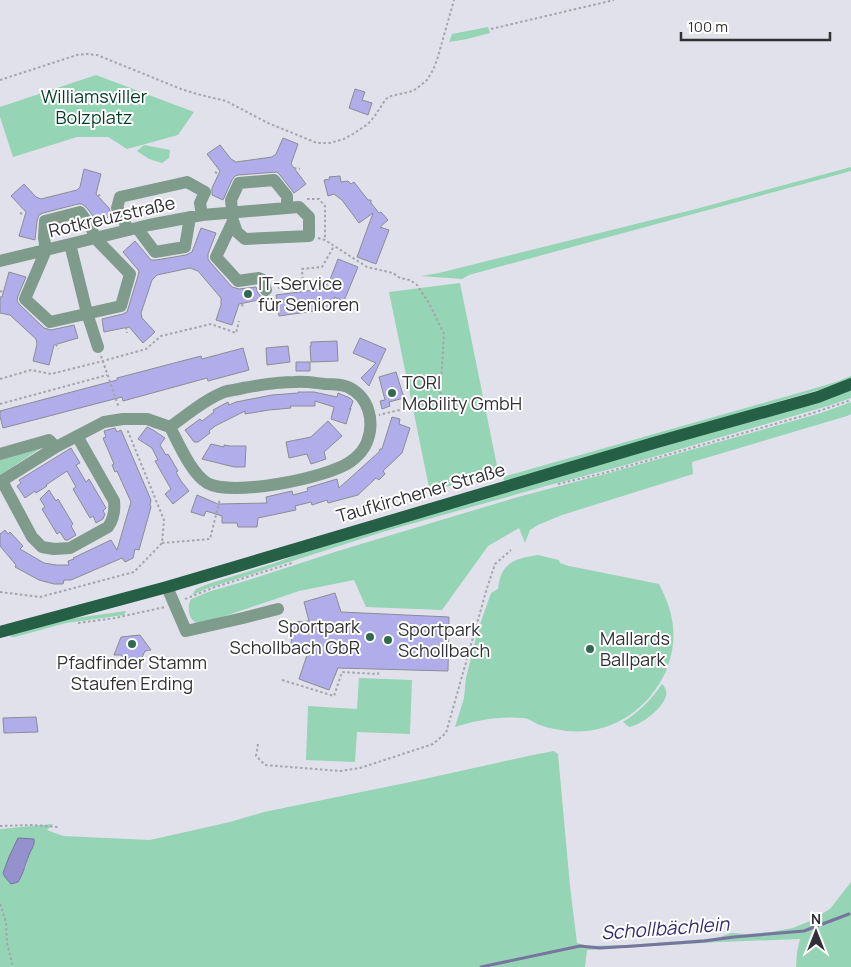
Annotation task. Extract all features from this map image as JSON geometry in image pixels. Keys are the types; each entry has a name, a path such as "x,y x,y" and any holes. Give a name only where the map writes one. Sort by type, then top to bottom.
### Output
{"main road":[{"name":"Taufkirchener Straße","path":"0,632 167,587 657,442 818,397 851,384"}],"street":[{"path":"287,208 286,196 274,180 239,183 231,200 237,232 246,239 309,236"},
{"path":"186,182 205,192 185,247 156,252 132,229 117,208 120,197 186,182"},
{"name":"Rotkreuzstraße","path":"0,262 132,229 196,216 233,217 287,208 299,207 309,217 309,236"},
{"path":"80,212 91,227 95,238 130,274 122,306 50,322 25,299 46,250 44,238 45,221 80,212"},
{"path":"233,217 216,256 238,281 259,278 263,280 266,290"},
{"path":"70,244 87,313 98,347"},
{"path":"77,436 114,501 110,524 108,527 70,548 60,550 42,547 32,537 1,481 56,447 77,436 104,422 123,419 148,419 170,427 192,467 205,482 222,488 233,488 295,482 350,463 359,455 366,443 370,432 370,417 364,400 348,387 334,384 296,382 224,392 203,403 170,427"},
{"path":"0,454 49,440 56,447"},
{"path":"167,587 186,631 278,609"}],"path":[{"path":"0,80 77,55 97,55 189,92 226,101 268,123 317,143 330,143 344,139 368,124 386,99 413,91 427,80 437,60 454,0"},
{"path":"491,29 614,0"},
{"path":"294,168 300,169"},
{"path":"215,172 219,174"},
{"path":"305,199 319,200 326,206 325,240"},
{"path":"20,213 26,214"},
{"path":"309,236 325,240 367,267 393,273 417,285 430,303 444,334 440,400 370,417"},
{"path":"266,290 303,284 302,269 322,267 334,246"},
{"path":"242,304 243,308"},
{"path":"0,379 31,370 51,374 103,361 146,349 161,336 211,324 236,333 239,321"},
{"path":"126,327 127,333"},
{"path":"56,344 58,348"},
{"path":"0,592 40,597 134,572 162,543 164,520 123,419 98,347"},
{"path":"0,404 108,375"},
{"path":"554,485 604,473 813,413 851,400"},
{"path":"162,543 210,540 222,488"},
{"path":"258,744 256,756 265,765 340,771 360,768 433,744 446,733 495,564 511,550"},
{"path":"74,624 158,610 215,587 298,561"},
{"path":"282,680 334,696 343,668"},
{"path":"342,672 378,674 379,669"},
{"path":"0,826 32,825 58,827"},
{"path":"0,904 6,922 7,943 13,967"}],"green space":[{"path":"488,27 490,33 449,42 452,34"},
{"name":"Williamsviller Bolzplatz","path":"96,75 194,112 178,135 127,149 108,137 77,137 13,157 0,117 0,107"},
{"path":"144,145 170,150 169,158 162,163 149,159 137,151"},
{"path":"851,167 851,171 469,275 462,279 421,276 696,209"},
{"path":"460,283 498,471 430,492 389,292"},
{"path":"851,376 851,378 822,389 504,481 503,477 802,392"},
{"path":"851,390 851,398 831,405 626,465 386,531 208,588 192,595 196,589 208,584 275,563 326,544"},
{"path":"851,402 851,414 847,416 692,462 693,474 562,515 538,525 530,530 525,543 519,528 488,546 442,610 366,607 354,580 299,591 210,621 197,623 190,616 191,599 211,591 518,497 821,413"},
{"path":"41,448 0,475 0,460"},
{"name":"Mallards Ballpark","path":"538,555 559,560 560,563 569,566 659,584 668,605 673,626 672,648 666,671 658,686 647,700 635,711 606,727 590,731 572,731 555,729 525,718 506,718 471,722 455,727 464,698 466,678 478,630 491,593 498,589 502,573 510,563 522,558"},
{"path":"126,611 124,615 66,623 15,637 10,635 68,619"},
{"path":"359,678 412,680 410,734 357,732 355,762 306,760 308,706 357,709"},
{"path":"662,684 666,689 666,695 657,710 634,726 629,727 623,722 644,705"},
{"path":"554,751 558,754 577,943 587,946 627,945 706,939 731,933 771,932 793,928 810,921 830,909 851,882 851,967 796,967 800,939 587,950 585,967 0,967 0,829 53,824 47,830 63,836 150,840 230,822 264,812","holes":["34,844 29,853 26,867 11,884 3,873"]}],"shaded area":[{"path":"18,838 34,839 34,844 18,882 11,884 3,873"}],"building":[{"path":"355,89 365,92 362,100 372,103 368,115 349,108"},
{"path":"283,138 298,144 291,164 306,184 294,193 277,172 238,175 232,180 223,200 212,195 212,188 220,171 207,154 220,145 231,159 236,162 272,157 276,154"},
{"path":"84,169 101,174 96,194 109,208 111,214 100,225 86,207 78,204 39,215 35,240 19,236 26,212 11,196 24,184 36,197 41,199 77,190 80,187"},
{"path":"340,176 341,182 348,181 351,184 354,182 368,200 371,200 371,203 379,213 381,212 388,220 380,227 389,230 376,264 357,257 373,213 359,223 342,200 334,194 328,196 324,180 330,179 329,177"},
{"path":"201,228 216,233 208,254 210,262 232,287 239,289 256,287 263,299 239,304 232,325 216,320 221,305 221,298 198,271 190,268 157,275 152,280 141,313 142,318 155,332 143,343 129,327 104,332 102,319 127,312 138,276 139,271 123,252 135,241 151,260 186,255 192,252"},
{"path":"338,259 358,267 344,301 334,297 336,308 279,316 276,295 322,289 329,282"},
{"path":"9,272 26,277 17,301 44,328 51,330 74,325 78,338 54,345 49,365 33,361 37,344 36,339 10,315 0,313 0,297 2,297"},
{"path":"360,338 386,349 369,386 361,378 376,363 353,353"},
{"path":"337,341 338,361 311,362 311,342"},
{"path":"288,346 290,362 267,365 266,348"},
{"path":"243,348 249,370 208,381 207,378 123,401 122,397 3,428 0,411 201,356 202,359"},
{"path":"296,362 310,362 310,371 296,371"},
{"path":"396,372 404,398 389,402 390,406 382,409 380,401 385,400 379,377"},
{"path":"314,392 337,397 338,393 350,398 353,401 346,424 331,419 334,407 315,401 315,406 290,406 291,408 245,414 245,411 215,426 209,431 210,433 198,442 194,442 185,430 200,419 202,421 214,412 213,410 228,402 229,405 272,395"},
{"path":"392,417 400,419 399,424 410,428 402,453 383,471 385,474 379,480 376,478 358,495 328,503 327,500 312,505 311,502 295,506 296,510 258,518 257,527 238,527 237,523 222,523 222,516 206,511 204,516 191,512 197,495 218,504 267,503 266,497 292,491 293,495 308,491 307,488 337,479 339,488 382,449"},
{"path":"328,421 342,436 324,452 326,459 311,464 307,454 289,458 286,442 311,437"},
{"path":"147,427 165,438 160,445 166,455 168,454 178,471 176,472 181,481 189,491 173,504 165,494 171,489 155,461 158,460 152,448 138,439"},
{"path":"115,428 117,432 121,430 151,500 151,507 139,550 135,549 133,558 125,562 122,558 71,580 64,580 63,584 39,580 15,567 16,565 0,546 0,534 5,530 8,534 10,532 23,546 20,549 44,563 69,565 68,561 73,558 111,540 117,550 131,502 117,471 115,472 112,465 114,464 103,438 106,437 104,431"},
{"path":"211,444 224,447 224,445 246,446 245,467 234,467 202,459"},
{"path":"71,448 80,463 76,465 86,482 89,479 106,508 103,511 105,514 103,519 96,523 93,516 90,518 73,489 76,487 67,471 47,486 25,498 17,486 21,483 19,480"},
{"path":"49,490 56,501 58,499 73,524 71,526 76,535 68,540 65,540 60,532 57,534 42,509 45,507 40,499"},
{"name":"Sportpark Schollbach GbR","path":"335,593 341,612 449,617 448,671 338,668 329,690 299,679 308,652 291,652 292,622 309,621 304,602"},
{"name":"Pfadfinder Stamm Staufen Erding","path":"140,635 151,650 145,651 140,662 128,663 121,655 114,655 121,637"},
{"path":"36,717 38,732 4,733 3,718"}],"waterway":[{"name":"Schollbächlein","path":"481,967 580,946 600,948 634,946 804,931 849,914"}],"place":[{"name":"IT-Service für Senioren","path":"248,294"},
{"name":"TORI Mobility GmbH","path":"392,393"},
{"name":"Sportpark Schollbach GbR","path":"370,637"},
{"name":"Sportpark Schollbach","path":"388,640"},
{"name":"Pfadfinder Stamm Staufen Erding","path":"132,644"},
{"name":"Mallards Ballpark","path":"590,649"}]}
